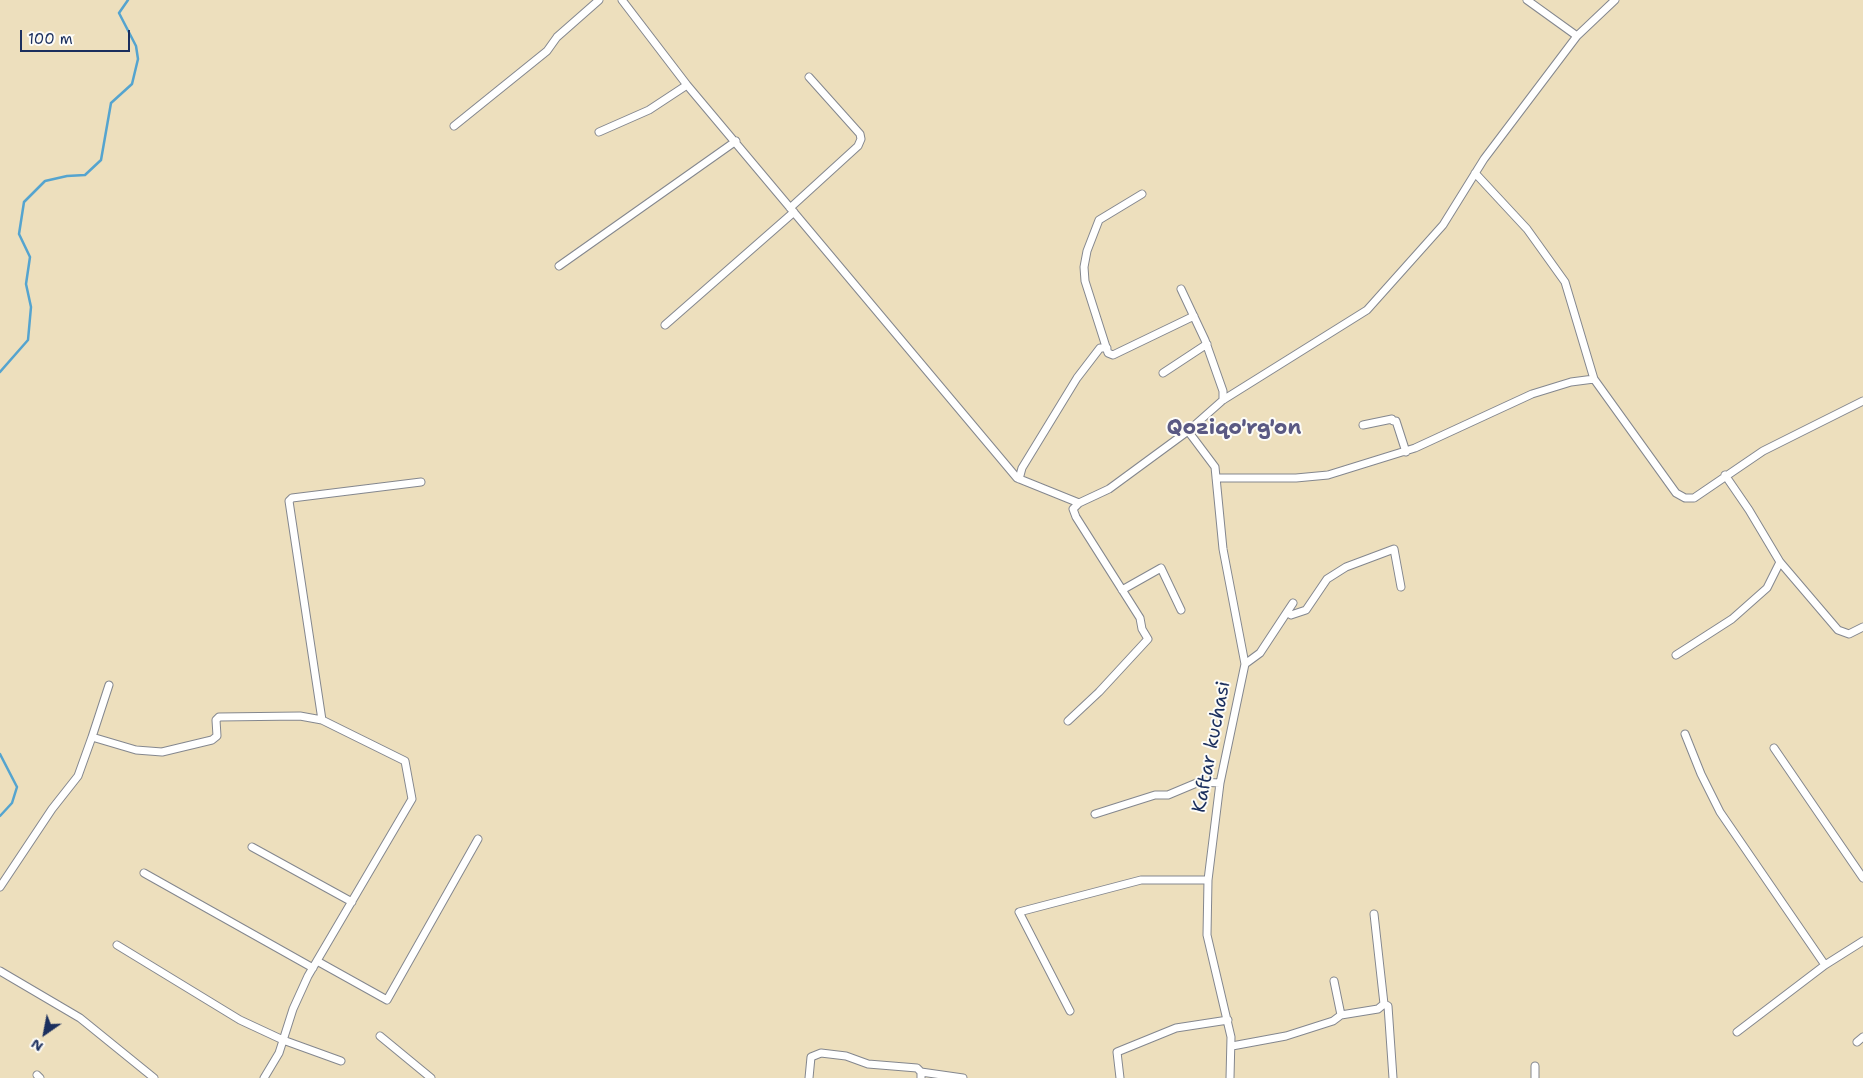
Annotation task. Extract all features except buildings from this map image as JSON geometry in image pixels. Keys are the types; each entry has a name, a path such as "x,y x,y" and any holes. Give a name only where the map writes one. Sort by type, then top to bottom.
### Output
{"street":[{"path":"454,126 547,50 557,37 599,0"},
{"path":"622,0 687,85 1019,479 1079,503"},
{"path":"1527,0 1577,36"},
{"path":"1068,722 1100,692 1148,639 1142,629 1140,618 1076,517 1073,509 1079,503 1110,489 1188,431 1223,400 1367,310 1443,225 1475,173 1577,36 1615,0"},
{"path":"665,325 792,210 858,146 861,139 860,134 809,77"},
{"path":"599,132 649,110 687,85"},
{"path":"559,266 736,141"},
{"path":"1475,173 1527,229 1565,282 1594,380 1676,493 1685,498 1694,498 1762,451 1863,401"},
{"path":"1142,194 1099,220 1087,251 1084,266 1085,281 1108,353 1113,355 1194,316"},
{"path":"1181,289 1207,344 1222,391 1223,400"},
{"path":"1163,374 1207,344"},
{"path":"1019,479 1022,468 1077,378 1100,348 1107,348"},
{"path":"1216,478 1296,478 1328,475 1406,452 1532,394 1571,382 1594,380"},
{"path":"1363,425 1392,419 1396,421 1406,452"},
{"name":"Kaftar kuchasi","path":"1188,431 1215,467 1223,549 1245,664 1220,783 1208,880 1207,936 1228,1020 1232,1046 1230,1078"},
{"path":"1725,476 1749,510 1780,562 1838,630 1850,634 1863,627"},
{"path":"322,720 288,501 292,498 421,482"},
{"path":"1287,612 1291,615 1306,610 1327,580 1346,567 1390,549 1394,549 1401,587"},
{"path":"1676,655 1732,619 1767,588 1780,562"},
{"path":"1122,590 1161,568 1181,610"},
{"path":"1245,664 1260,653 1293,603"},
{"path":"0,887 52,809 78,776 109,685"},
{"path":"92,737 136,750 162,752 212,740 217,736 216,720 223,716 300,716 322,720 405,761 412,799 313,968 294,1008 283,1040 264,1078"},
{"path":"1685,734 1720,812 1826,965"},
{"path":"1774,748 1863,878"},
{"path":"1095,814 1155,795 1168,795 1199,782 1220,783"},
{"path":"317,961 387,1000 478,838"},
{"path":"252,847 352,902"},
{"path":"144,874 313,968"},
{"path":"1070,1011 1019,912 1141,880 1208,880"},
{"path":"1374,914 1384,1004 1388,1006 1393,1078"},
{"path":"1737,1032 1826,965 1863,941"},
{"path":"117,945 240,1020 283,1040 341,1060"},
{"path":"0,971 80,1018 154,1078"},
{"path":"1334,980 1341,1015"},
{"path":"1232,1046 1286,1036 1333,1021 1341,1015 1378,1009 1384,1004"},
{"path":"1120,1078 1117,1052 1176,1028 1228,1020"},
{"path":"380,1036 431,1078"},
{"path":"1856,1042 1863,1037"},
{"path":"809,1078 811,1056 821,1053 846,1056 868,1064 917,1068 921,1075 963,1078"},
{"path":"1535,1066 1535,1078"}],"waterway":[{"path":"0,372 28,340 31,307 26,284 30,257 19,234 24,202 45,181 67,176 85,175 101,160 111,103 132,84 138,59 136,46 119,13 128,0"},
{"path":"0,754 17,787 12,803 0,816"}],"district":[{"name":"Qoziqo'rg'on","path":"1234,429"}]}
